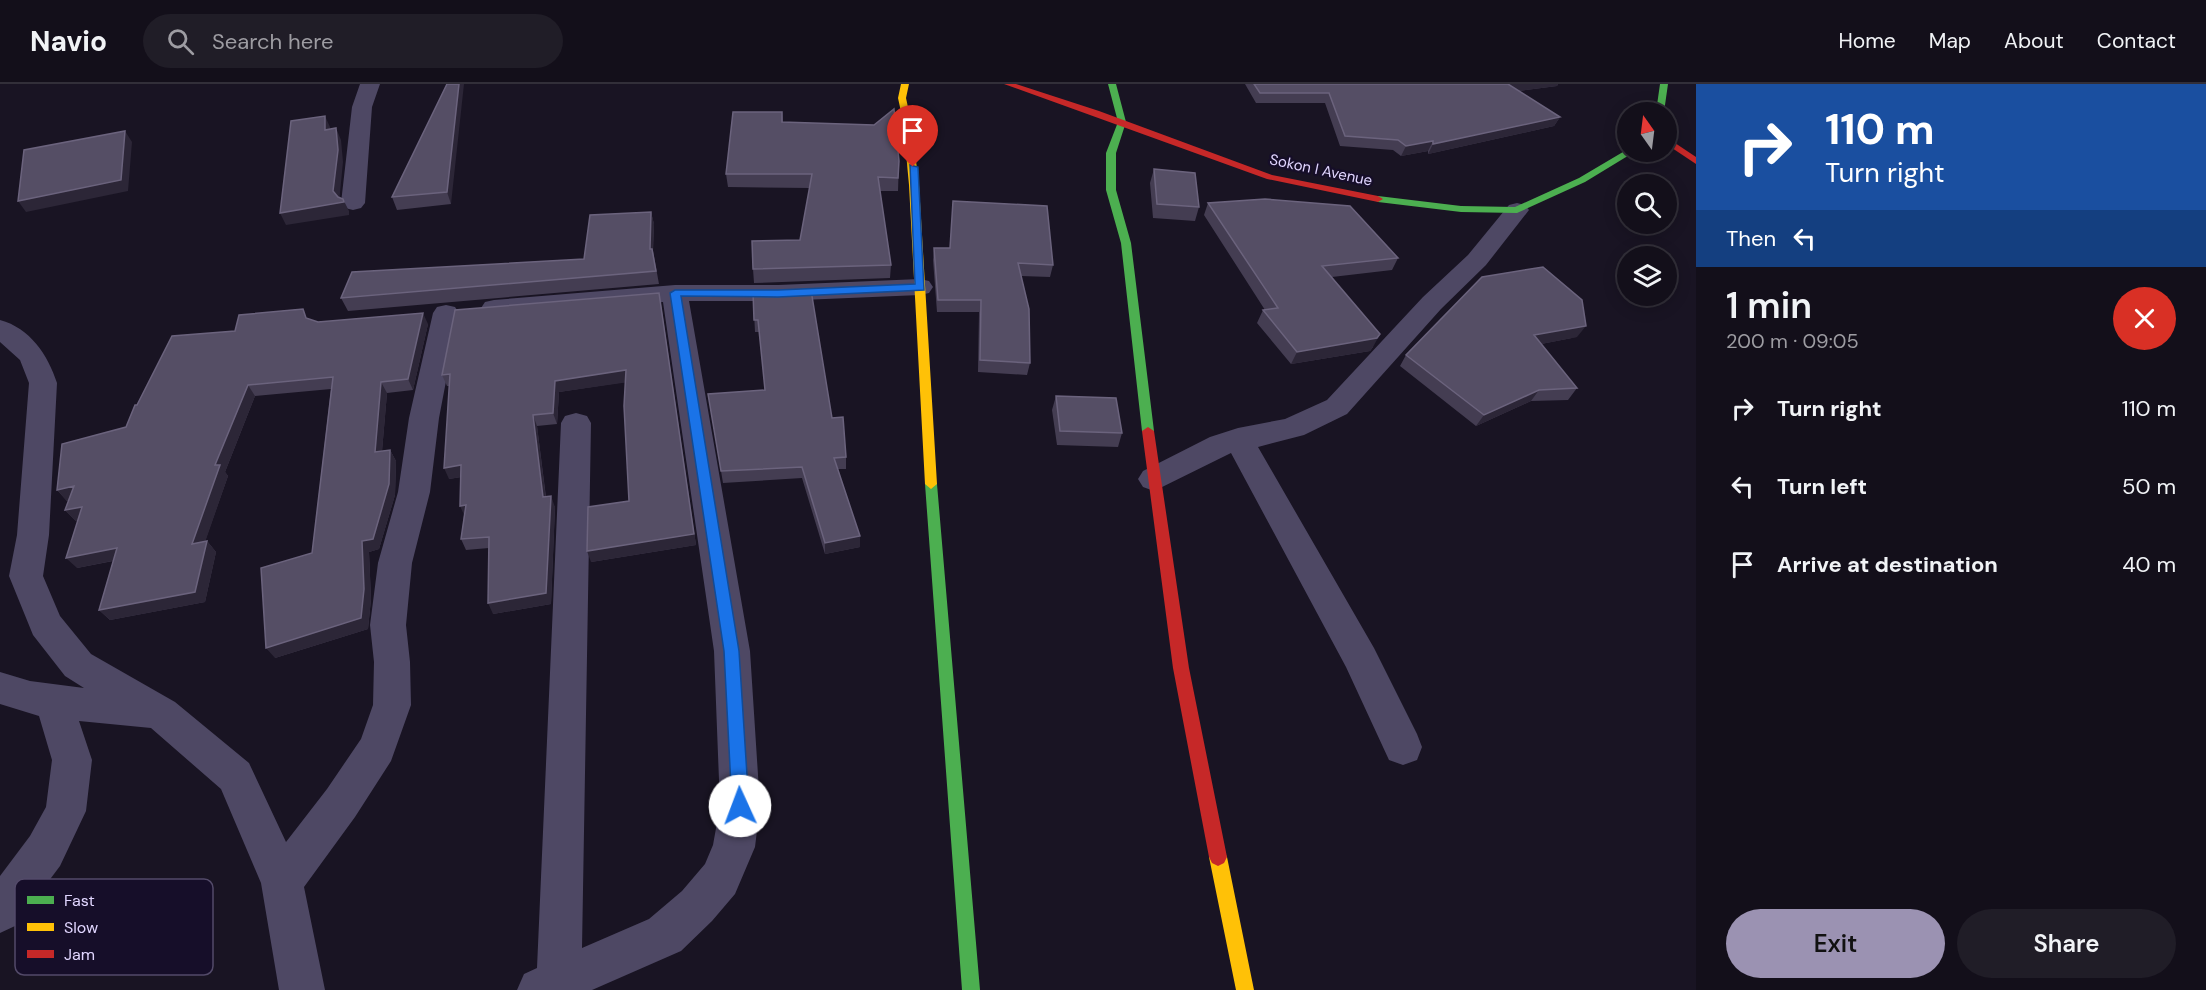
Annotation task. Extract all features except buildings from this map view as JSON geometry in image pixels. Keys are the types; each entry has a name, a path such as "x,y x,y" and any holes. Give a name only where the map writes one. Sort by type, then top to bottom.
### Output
{"street":[{"path":"353,203 362,107 370,84"},
{"path":"905,84 902,98 911,150 933,522 949,696 971,990"},
{"name":"Sokon I Avenue","path":"1008,84 1122,122 1189,149 1270,177 1400,203 1461,209 1517,210 1582,180 1617,159"},
{"path":"1112,84 1122,122 1111,153 1111,190 1126,243 1154,479 1182,668 1245,990"},
{"path":"1661,102 1664,84"},
{"path":"1677,148 1696,161"},
{"path":"1154,479 1221,445 1238,439 1293,428 1337,407 1432,303 1476,260 1517,210"},
{"path":"282,882 341,803 377,748 392,705 392,662 388,625 394,563 414,492 435,314 551,302 675,293 778,293 920,287"},
{"path":"576,423 550,986 665,935 697,906 720,879 734,847 740,806 732,651 675,293"},
{"path":"0,329 24,346 37,360 43,383 33,536 26,576 46,625 78,665 162,714 234,776 282,882 302,990"},
{"path":"1238,439 1361,659 1403,747"},
{"path":"0,688 30,698 162,714"},
{"path":"24,879 45,851 66,811 72,760 54,700"},
{"path":"0,911 15,891"}],"traffic: fast":[{"path":"1112,84 1122,122 1111,153 1111,190 1126,243 1148,431"},
{"path":"1661,102 1664,84"},
{"path":"1378,199 1461,209 1517,210 1582,180 1617,159"},
{"path":"931,484 971,990"}],"traffic: slow":[{"path":"905,84 902,98 907,121 914,185 931,484"},
{"path":"1218,857 1245,990"}],"traffic: jam":[{"path":"1008,84 1096,113 1270,177 1378,199"},
{"path":"1677,148 1696,161"},
{"path":"1148,431 1181,668 1218,857"}],"route":[{"path":"740,806 732,651 675,293 778,293 920,287 913,167"}]}
